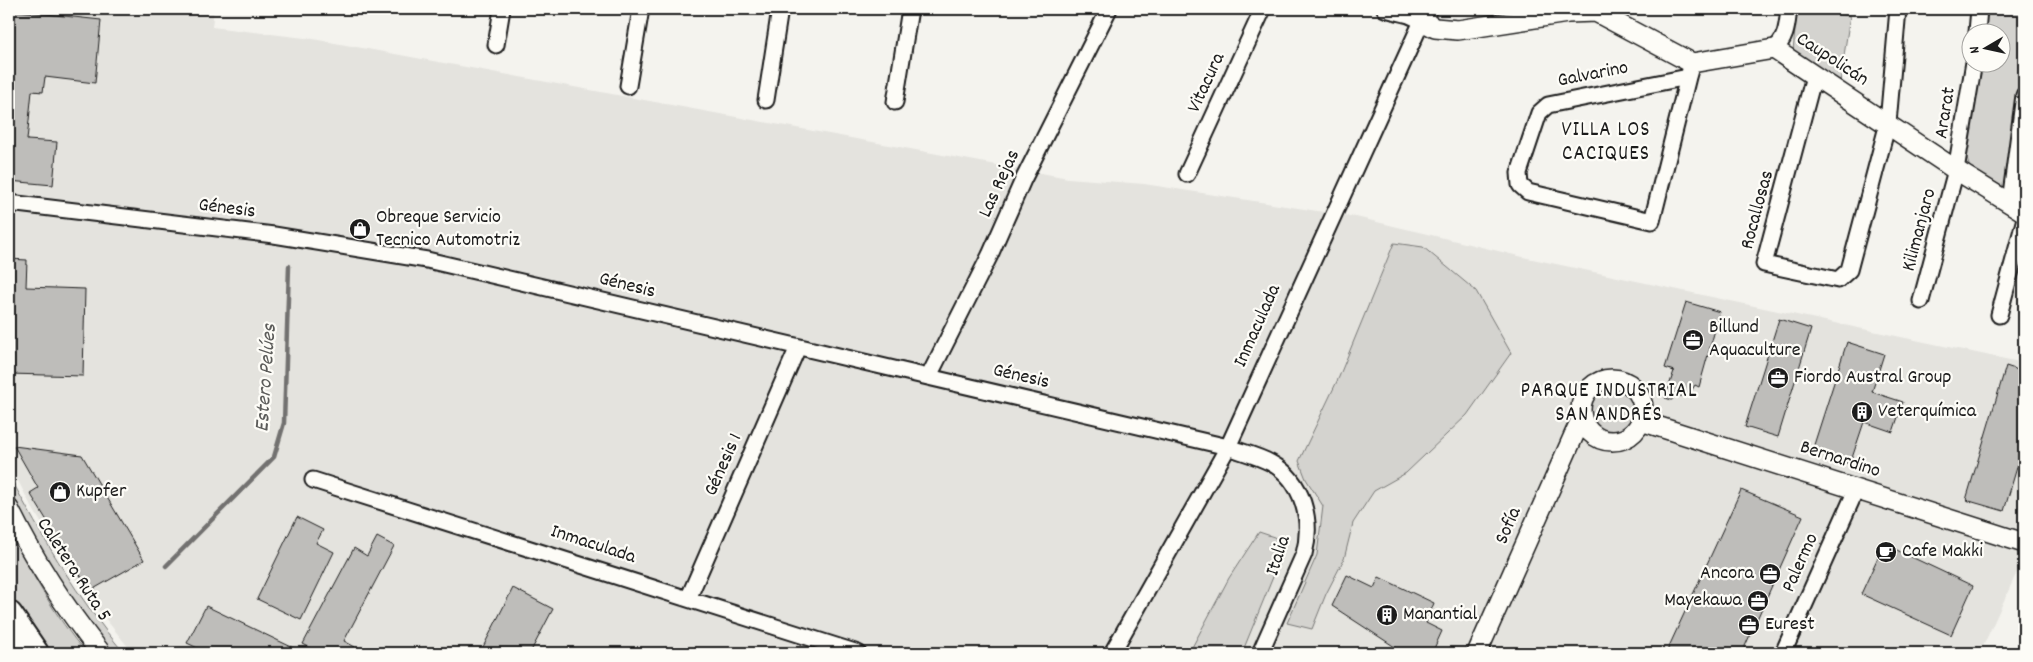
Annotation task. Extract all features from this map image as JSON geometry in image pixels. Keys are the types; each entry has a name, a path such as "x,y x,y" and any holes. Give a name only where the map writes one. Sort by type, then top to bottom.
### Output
{"highway":[{"path":"9,615 35,653"}],"street":[{"path":"496,45 502,9"},
{"path":"628,86 640,9"},
{"path":"766,100 780,9"},
{"path":"895,102 910,9"},
{"name":"Las Rejas","path":"929,376 990,255 1023,180 1109,9"},
{"name":"Vitacura","path":"1187,174 1263,9"},
{"path":"1384,9 1424,15 1435,28 1458,30 1568,13 1596,12 1690,70"},
{"path":"1774,49 1781,43 1786,32 1788,9"},
{"path":"1888,123 1898,9"},
{"path":"1978,22 1979,9"},
{"name":"Inmaculada","path":"1112,653 1228,447 1424,15"},
{"name":"Caupolicán","path":"1690,70 1774,49 1956,170 2017,207"},
{"name":"Galvarino","path":"1690,70 1652,221 1528,192 1520,185 1519,173 1542,108 1690,70"},
{"name":"Ararat","path":"1956,170 1972,72"},
{"name":"Rocallosas","path":"1814,76 1764,264 1838,280 1849,270 1888,123"},
{"path":"2017,207 2024,95"},
{"name":"Kilimanjaro","path":"1921,301 1956,170"},
{"name":"Génesis","path":"9,203 274,235 428,260 1228,447"},
{"path":"1999,315 2024,222"},
{"name":"Génesis 1","path":"688,599 798,347"},
{"path":"1609,379 1629,384 1641,400 1643,410 1641,421 1636,430 1620,440 1600,439 1585,426 1581,406 1584,396 1590,388 1599,382 1609,379"},
{"name":"Sofía","path":"1477,653 1582,416"},
{"name":"Bernardino","path":"1641,421 2024,543"},
{"name":"Italia","path":"1228,447 1271,463 1281,470 1291,480 1298,492 1307,516 1308,540 1304,554 1283,605 1260,653"},
{"name":"Inmaculada","path":"313,480 858,653"},
{"name":"Palermo","path":"1783,653 1856,490"},
{"name":"Caletera Ruta 5","path":"9,510 51,583 101,653"}],"shaded area":[{"path":"9,9 214,9 212,27 313,39 1068,178 1144,184 1356,217 1523,257 2024,363 2024,561 2022,561 1980,653 133,653 88,597 66,565 29,502 9,463"},
{"path":"1797,9 1850,16 1840,82 1793,51"},
{"path":"1984,9 2024,9 2024,49 2009,186 2005,188 1970,168 1966,156 1977,72 2010,72 2010,22 1982,22"},
{"path":"1394,243 1423,247 1476,291 1511,353 1467,415 1406,473 1374,491 1353,523 1344,559 1326,594 1312,629 1287,623 1317,555 1323,506 1306,479 1299,461 1339,377"},
{"path":"1612,387 1625,391 1631,397 1635,410 1631,423 1625,429 1612,433 1599,429 1593,423 1589,410 1593,397 1599,391"},
{"path":"9,475 34,521 76,589 124,653 110,653 72,602 22,519 9,493"},
{"path":"9,532 54,610 86,653 43,653 9,602"},
{"path":"1259,532 1274,537 1284,544 1284,550 1242,653 1189,653 1229,578"}],"building":[{"path":"9,10 101,20 95,83 45,77 43,92 32,91 27,140 57,142 53,185 9,181"},
{"path":"9,259 27,260 26,287 85,289 83,376 9,374"},
{"name":"Billund Aquaculture","path":"1686,302 1720,312 1699,387 1695,385 1688,396 1674,396 1672,400 1665,398 1674,371 1665,368"},
{"name":"Fiordo Austral Group","path":"1779,319 1811,329 1778,437 1745,427"},
{"name":"Veterquímica","path":"1847,342 1884,354 1872,392 1903,402 1893,432 1864,422 1850,464 1812,451"},
{"path":"2006,366 2024,372 2024,444 2004,511 1966,500"},
{"path":"14,446 82,455 144,560 90,591 30,493 38,488"},
{"path":"1741,490 1803,516 1742,653 1666,653"},
{"path":"297,517 323,530 316,543 334,552 301,620 257,599"},
{"path":"377,537 394,546 344,641 355,647 352,653 320,653 303,644 354,548 367,556"},
{"path":"1884,544 1973,586 1951,635 1861,594"},
{"name":"Manantial","path":"1347,575 1374,588 1379,577 1434,603 1426,623 1442,631 1432,653 1406,653 1401,651 1332,606"},
{"path":"513,588 553,609 530,653 510,653 502,649 499,653 480,653"},
{"path":"206,606 304,653 208,653 187,643"}],"waterway":[{"name":"Estero Pelúes","path":"166,566 274,457 284,423 289,266"}],"place":[{"name":"Obreque Servicio Tecnico Automotriz","path":"360,229"},
{"name":"Billund Aquaculture","path":"1693,340"},
{"name":"Fiordo Austral Group","path":"1778,378"},
{"name":"Veterquímica","path":"1862,412"},
{"name":"Kupfer","path":"60,492"},
{"name":"Cafe Makki","path":"1886,552"},
{"name":"Ancora","path":"1770,574"},
{"name":"Mayekawa","path":"1758,601"},
{"name":"Manantial","path":"1387,615"},
{"name":"Eurest","path":"1749,625"}],"district":[{"name":"VILLA LOS CACIQUES","path":"1606,143"},
{"name":"PARQUE INDUSTRIAL SAN ANDRÉS","path":"1609,404"}]}
